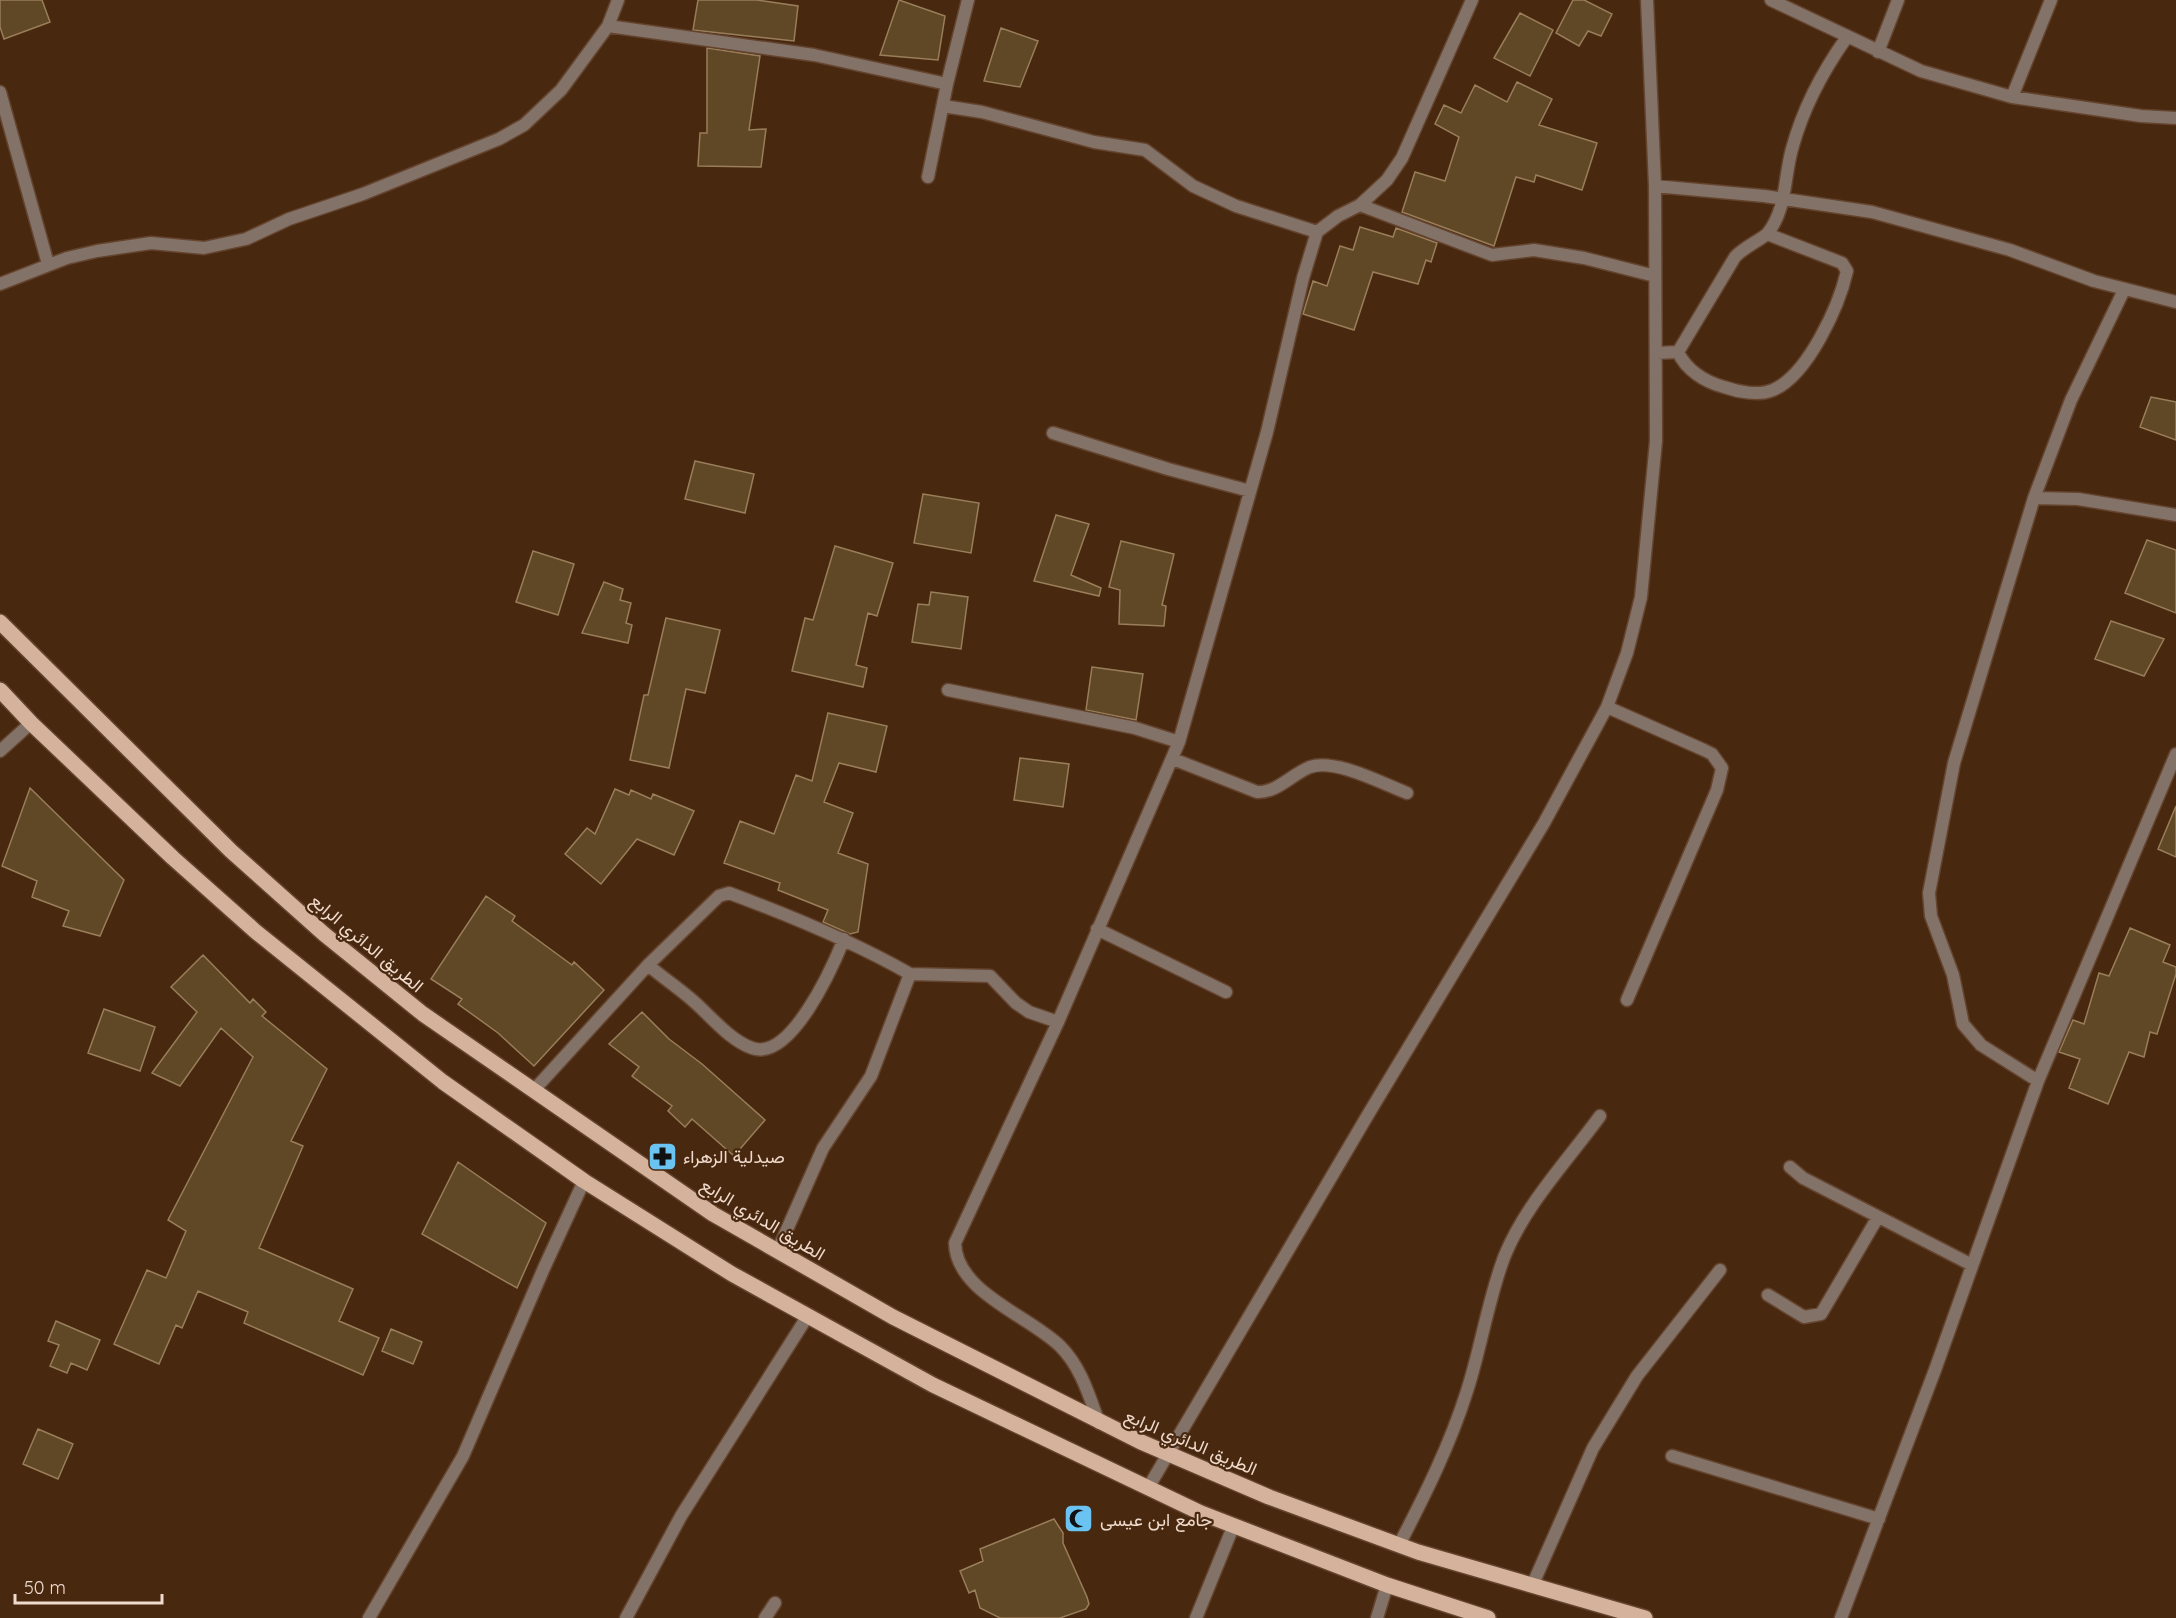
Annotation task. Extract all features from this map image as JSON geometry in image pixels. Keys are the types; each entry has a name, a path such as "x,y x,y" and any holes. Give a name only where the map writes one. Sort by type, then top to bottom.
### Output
{"main road":[{"name":"الطريق الدائري الرابع","path":"2,629 231,851 324,934 423,1014 713,1214 893,1317 1099,1423 1269,1497 1399,1545 1645,1618"},
{"path":"0,690 31,723 172,858 255,931 443,1082 584,1181 807,1317 933,1385 1233,1527 1388,1585 1488,1618"}],"street":[{"path":"0,284 48,264 97,251 151,243 182,248 228,244 499,139 524,125 561,90 608,26 618,0"},
{"path":"928,177 947,84 968,0"},
{"path":"1099,1423 1076,1366 1060,1346 1036,1326 971,1281 959,1266 955,1255 955,1243 1058,1022 1173,759 1251,491 1303,278 1317,232 1338,216 1360,205 1387,180 1402,158 1472,0"},
{"path":"1148,1488 1362,1123 1544,823 1607,707 1627,654 1641,597 1656,441 1655,186 1647,0"},
{"path":"1771,0 1846,38 1921,71 2012,97 2141,116 2176,118"},
{"path":"1878,52 1898,0"},
{"path":"2012,97 2051,0"},
{"path":"608,26 814,56 947,84"},
{"path":"1678,352 1735,257 1745,246 1767,234 1784,198 1791,151 1805,110 1824,69 1846,38"},
{"path":"0,92 48,264"},
{"path":"943,106 982,112 1094,142 1145,150 1193,186 1236,206 1317,232"},
{"path":"1655,186 1784,198 1872,212 2010,250 2124,290 2176,302"},
{"path":"1360,205 1492,255 1534,250 1584,258 1655,276"},
{"path":"1678,352 1689,368 1712,384 1739,392 1771,391 1797,372 1839,302 1847,271 1842,263 1767,234"},
{"path":"2038,1082 1981,1045 1963,1023 1953,975 1931,916 1929,893 1954,763 2034,498 2071,400 2124,290"},
{"path":"1656,353 1678,352"},
{"path":"1053,433 1168,469 1251,491"},
{"path":"2034,498 2078,499 2176,515"},
{"path":"948,690 1135,728 1179,742"},
{"path":"1607,707 1712,754 1722,768 1717,790 1627,1000"},
{"path":"0,752 31,723"},
{"path":"1841,1618 2038,1082 2176,754"},
{"path":"1173,759 1257,792 1269,791 1308,767 1329,764 1407,793"},
{"path":"534,1090 648,965 712,902 719,896 729,893 844,939 910,974 990,976 1016,1003 1029,1012 1058,1022"},
{"path":"1097,929 1226,992"},
{"path":"648,965 729,1033 753,1049 764,1048 777,1043 810,1009 828,978 844,939"},
{"path":"777,1252 823,1148 871,1076 910,974"},
{"path":"1399,1545 1438,1467 1463,1402 1498,1277 1513,1239 1534,1205 1600,1116"},
{"path":"1790,1167 1803,1178 1972,1264"},
{"path":"369,1618 463,1456 584,1181"},
{"path":"1768,1295 1804,1317 1821,1314 1878,1217"},
{"path":"1532,1586 1593,1448 1637,1377 1720,1270"},
{"path":"626,1618 681,1516 807,1317"},
{"path":"1671,1456 1879,1519"},
{"path":"1196,1618 1233,1527"},
{"path":"1377,1618 1388,1585"},
{"path":"765,1618 775,1603"}],"building":[{"path":"0,0 42,0 50,22 4,39 0,27"},
{"path":"698,0 757,0 798,6 794,41 693,30"},
{"path":"899,0 945,16 938,60 880,55"},
{"path":"1573,0 1584,0 1612,14 1601,36 1588,31 1579,46 1556,33"},
{"path":"1520,13 1553,30 1530,76 1494,58"},
{"path":"1001,28 1038,41 1020,87 984,81"},
{"path":"707,48 760,56 749,130 766,129 761,167 698,166 700,133 707,133"},
{"path":"1517,82 1552,99 1539,125 1597,143 1582,190 1536,175 1534,182 1516,177 1494,246 1402,212 1415,172 1445,181 1459,137 1435,124 1444,105 1461,113 1475,85 1507,102"},
{"path":"1360,227 1393,237 1396,228 1437,243 1431,262 1426,260 1418,284 1373,272 1354,330 1303,314 1313,281 1327,286 1340,246 1353,250"},
{"path":"2151,397 2176,402 2176,440 2140,427"},
{"path":"695,461 754,474 745,513 685,499"},
{"path":"923,494 979,503 971,553 914,543"},
{"path":"1056,515 1089,524 1071,575 1101,588 1099,596 1034,581"},
{"path":"2147,540 2176,550 2176,613 2125,593"},
{"path":"1121,541 1174,554 1162,605 1166,606 1164,626 1119,624 1120,590 1109,587"},
{"path":"835,546 893,563 877,616 868,613 856,665 867,668 863,687 792,671 805,618 813,620"},
{"path":"533,551 574,564 558,615 516,602"},
{"path":"604,582 623,589 620,600 631,603 626,623 632,625 628,643 582,633"},
{"path":"931,592 968,597 961,649 912,642 918,604 929,605"},
{"path":"666,618 720,630 705,693 686,689 669,768 630,760 644,695 648,695"},
{"path":"2111,621 2164,639 2144,676 2095,659"},
{"path":"1092,667 1143,674 1136,720 1086,710"},
{"path":"828,713 887,726 876,772 839,763 824,802 853,813 838,853 868,864 858,932 850,934 823,922 828,910 778,890 780,883 724,863 740,821 774,834 796,775 812,781"},
{"path":"1020,758 1069,764 1063,807 1014,800"},
{"path":"30,788 124,880 100,936 63,926 69,911 32,897 37,881 2,866"},
{"path":"615,789 629,795 631,790 651,799 653,794 694,811 674,855 637,839 601,884 565,854 587,828 595,834"},
{"path":"2176,806 2176,857 2158,849"},
{"path":"486,896 515,916 512,921 572,965 574,962 604,990 534,1066 498,1033 458,1004 462,999 431,979"},
{"path":"2130,928 2170,945 2163,962 2176,967 2176,974 2157,1034 2150,1032 2144,1057 2129,1052 2108,1104 2069,1088 2080,1059 2059,1052 2073,1020 2084,1024 2099,973 2109,976"},
{"path":"203,955 250,1003 253,999 266,1012 262,1016 327,1069 291,1141 303,1146 259,1248 353,1289 339,1321 379,1338 363,1375 244,1323 248,1312 198,1291 182,1328 176,1325 159,1364 114,1344 147,1270 166,1278 186,1231 168,1220 253,1057 221,1028 180,1086 152,1073 197,1012 171,987"},
{"path":"104,1009 155,1027 140,1071 88,1053"},
{"path":"642,1012 669,1039 702,1064 765,1120 734,1156 692,1119 685,1127 668,1111 672,1106 632,1076 639,1067 609,1044"},
{"path":"458,1162 546,1223 517,1288 422,1234"},
{"path":"56,1321 100,1340 87,1370 71,1363 67,1373 50,1366 59,1345 48,1341"},
{"path":"391,1329 422,1342 413,1364 382,1351"},
{"path":"38,1429 73,1444 58,1479 23,1464"},
{"path":"1054,1519 1063,1533 1063,1543 1087,1597 1089,1604 1086,1609 1060,1618 1000,1618 980,1608 975,1590 969,1593 960,1571 983,1561 980,1549"}],"place":[{"name":"صيدلية الزهراء","path":"662,1156"},
{"name":"جامع ابن عيسى","path":"1079,1519"}]}
